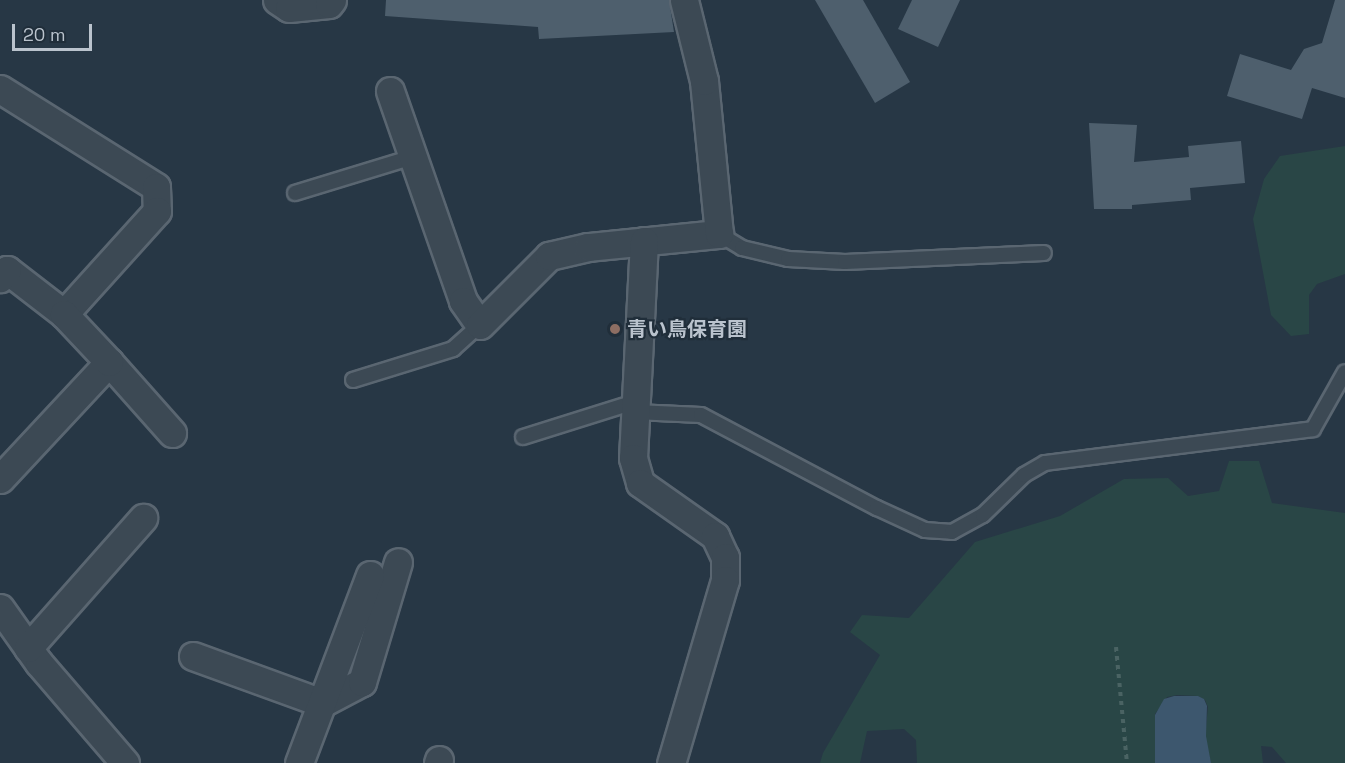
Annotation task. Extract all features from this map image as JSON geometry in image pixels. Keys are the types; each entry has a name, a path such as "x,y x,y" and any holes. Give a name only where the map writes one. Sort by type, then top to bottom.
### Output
{"street":[{"path":"277,0 289,8 329,4 332,0"},
{"path":"390,91 463,302 480,325 549,256 588,247 719,234 704,81 684,0"},
{"path":"0,89 156,187 157,211 64,314"},
{"path":"644,241 633,458 640,483 715,536 725,557 725,580 671,763"},
{"path":"0,278 7,270 64,314 110,362 172,433"},
{"path":"0,479 110,362"},
{"path":"28,648 143,518"},
{"path":"193,656 322,703 362,682 398,562"},
{"path":"299,763 370,575"},
{"path":"0,608 28,648 125,763"}],"lane":[{"path":"295,193 413,157"},
{"path":"719,234 742,248 789,259 845,262 1044,253"},
{"path":"353,380 453,349 480,325"},
{"path":"523,437 635,407 701,415 877,508 925,530 952,532 983,515 1024,475 1045,463 1313,429 1345,372"}],"path":[{"path":"1116,647 1127,763"}],"green space":[{"path":"1345,146 1345,274 1317,284 1309,295 1309,334 1291,336 1271,315 1253,219 1264,179 1280,156"},
{"path":"1229,461 1259,461 1272,503 1345,513 1345,763 1286,763 1272,747 1261,746 1263,763 1211,763 1205,737 1208,707 1205,700 1198,696 1177,695 1167,697 1155,714 1155,763 917,763 916,740 904,729 867,731 860,763 820,763 823,753 880,655 850,632 862,615 909,618 975,542 1060,516 1124,479 1168,478 1188,496 1219,491"}],"water":[{"path":"1174,696 1198,696 1204,699 1207,706 1206,736 1211,763 1155,763 1155,715 1164,699"}],"building":[{"path":"386,0 669,0 674,32 539,39 538,27 385,16"},
{"path":"815,0 863,0 910,82 875,103"},
{"path":"912,0 960,0 938,47 898,29"},
{"path":"1335,0 1345,0 1345,98 1312,88 1302,119 1227,96 1240,54 1291,70 1304,49 1322,43"},
{"path":"1089,123 1137,125 1134,162 1189,157 1188,146 1241,141 1245,183 1190,188 1191,200 1132,205 1132,209 1094,209"}],"place":[{"name":"青い鳥保育園","path":"615,329"}]}
